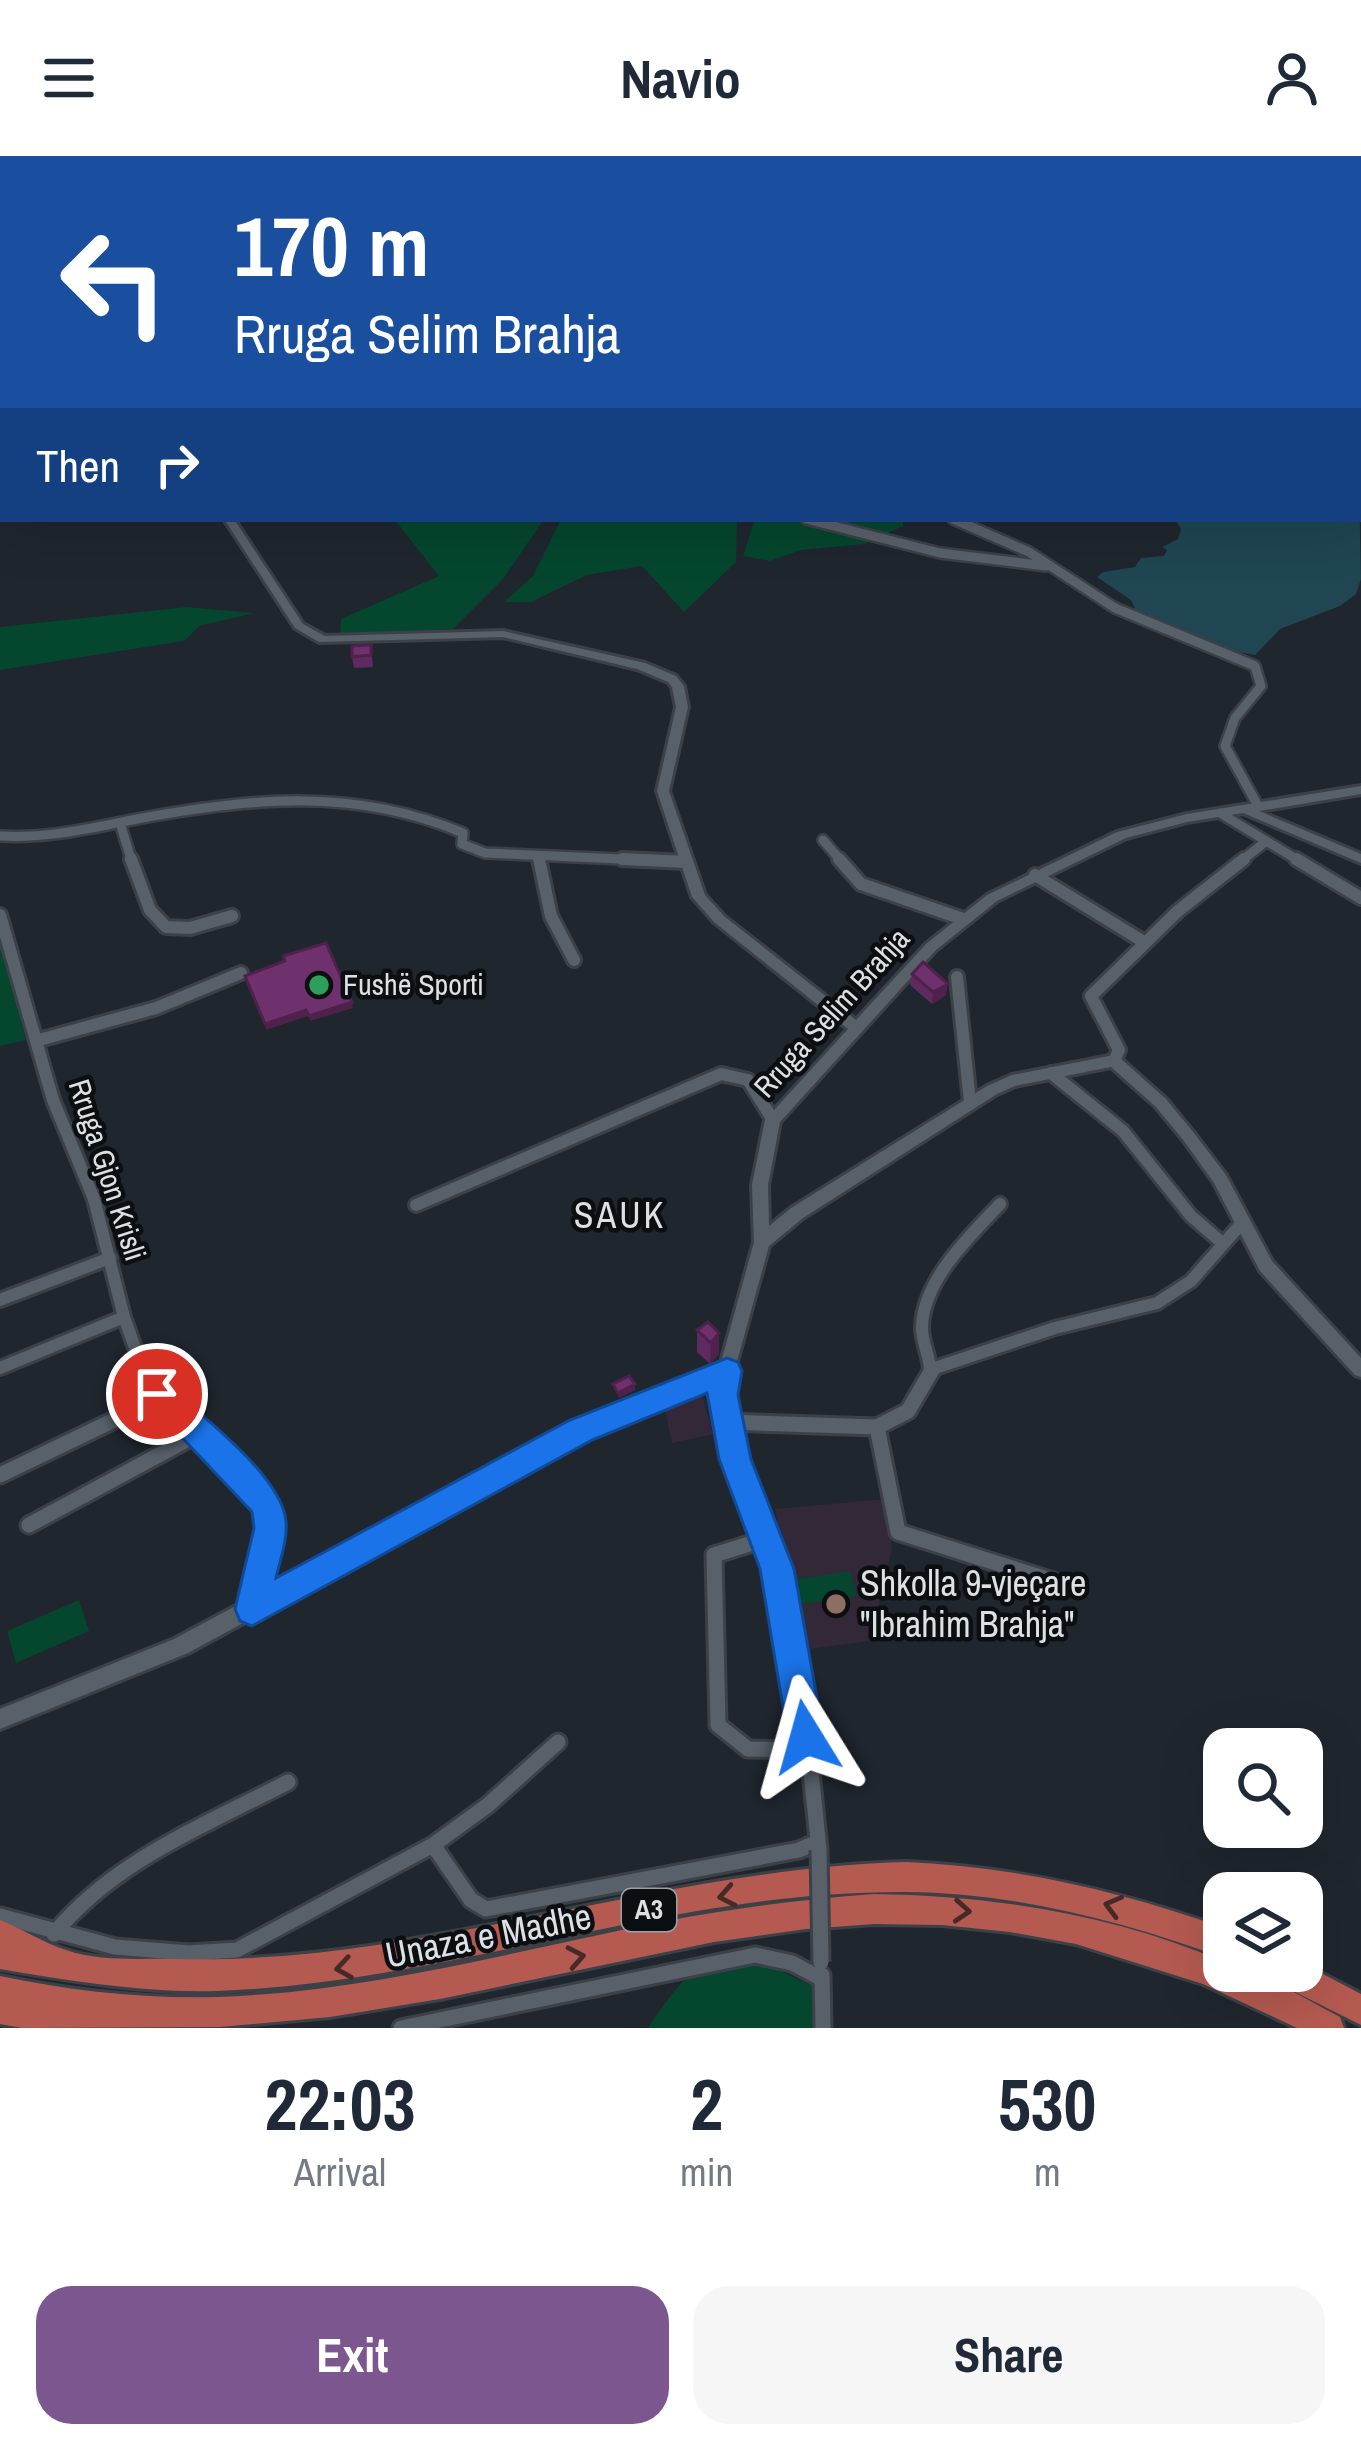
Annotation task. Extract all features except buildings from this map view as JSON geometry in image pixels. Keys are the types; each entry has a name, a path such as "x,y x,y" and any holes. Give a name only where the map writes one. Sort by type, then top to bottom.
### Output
{"highway":[{"name":"Unaza e Madhe","path":"0,1954 70,1972 176,1983 284,1977 758,1890 861,1877 924,1877 1049,1892 1112,1905 1203,1936"},
{"name":"Unaza e Madhe","path":"0,1991 74,2008 140,2015 231,2016 345,2002 804,1914 920,1908 989,1913 1121,1939 1241,1984 1329,2028"},
{"path":"0,1935 47,1954 70,1972"},
{"path":"1323,1990 1361,2010"},
{"path":"0,2009 113,2028"},
{"path":"170,2028 231,2016"}],"street":[{"path":"231,522 299,626 313,636 343,643 462,634 518,638 641,666 673,680 682,707 663,791 709,911 855,1027"},
{"path":"818,522 967,558 1053,566"},
{"path":"959,522 1053,566 1115,608 1255,666 1261,686 1234,718 1225,746 1252,808 1361,859"},
{"name":"Rruga Selim Brahja","path":"727,1371 762,1242 760,1185 773,1120 855,1027 963,920 1035,875 1122,835 1361,790"},
{"path":"0,836 34,839 208,806 315,795 400,807 463,833 462,844 467,848 538,857 687,862"},
{"path":"1220,813 1361,898"},
{"path":"120,823 146,902 160,922 181,928 232,916"},
{"path":"823,839 861,884 963,920"},
{"path":"1114,1061 1119,1050 1090,996 1144,942 1264,843"},
{"path":"538,857 551,916 574,960"},
{"path":"1035,875 1144,942"},
{"name":"Rruga Gjon Krisli","path":"0,915 39,1040 52,1100 94,1199 124,1318 144,1372 194,1436 257,1491 268,1508 271,1528 252,1609"},
{"path":"39,1040 156,1008 241,973"},
{"path":"957,976 967,1009 963,1081 970,1102"},
{"path":"762,1242 797,1213 970,1102 1012,1081 1114,1061"},
{"path":"1114,1061 1162,1103 1190,1137 1220,1179 1266,1266 1361,1370"},
{"path":"1052,1072 1123,1131 1191,1216 1220,1241"},
{"path":"416,1205 721,1074 738,1074 747,1080 764,1096 773,1120"},
{"path":"728,1422 878,1427 908,1411 932,1369 921,1328 925,1306 969,1237 1000,1204"},
{"path":"932,1369 972,1362 1059,1327 1159,1302 1185,1286 1220,1241 1241,1224"},
{"path":"0,1300 110,1258"},
{"path":"0,1368 124,1318"},
{"path":"727,1371 723,1395 735,1459 777,1569 808,1750 819,1846 823,2028"},
{"path":"0,1719 181,1646 581,1430 727,1371"},
{"path":"0,1475 160,1397"},
{"path":"878,1427 898,1532 1053,1581"},
{"path":"29,1526 194,1436"},
{"path":"764,1539 714,1555 718,1725 746,1750 808,1750"},
{"path":"0,1916 116,1947 220,1954 248,1946 433,1845 488,1805 558,1742"},
{"path":"54,1934 77,1906 148,1858 288,1782"},
{"path":"433,1845 471,1900 486,1909 819,1846"},
{"path":"400,2028 755,1955 821,1970"}],"shaded area":[{"path":"702,1395 713,1434 672,1443 664,1405"},
{"name":"Shkolla 9-vjeçare \"Ibrahim Brahja\"","path":"886,1499 892,1549 870,1641 801,1650 775,1509"}],"green space":[{"path":"396,522 542,522 503,579 453,629 340,635 341,619 439,576"},
{"path":"560,522 737,522 736,562 684,612 642,566 587,575 531,602 504,602 533,576"},
{"path":"754,522 903,522 864,544 801,550 770,561 743,556"},
{"path":"187,607 254,613 199,626 184,641 0,670 0,627"},
{"path":"0,944 26,1040 0,1046"},
{"path":"850,1571 856,1596 801,1604 796,1579"},
{"path":"79,1600 89,1631 16,1663 7,1631"},
{"path":"763,1963 815,1987 819,2028 648,2028 693,1974"}],"water":[{"path":"1177,522 1360,522 1361,579 1356,594 1340,606 1280,629 1255,655 1234,651 1136,611 1131,600 1097,577 1135,567 1141,558 1164,556 1167,550 1162,547 1178,539 1181,529"}],"place":[{"name":"Fushë Sporti","path":"319,985"},
{"name":"Shkolla 9-vjeçare \"Ibrahim Brahja\"","path":"836,1604"}],"district":[{"name":"SAUK","path":"620,1215"}],"route":[{"path":"157,1394 194,1436 257,1491 268,1508 271,1528 252,1609 581,1430 727,1371 723,1395 735,1459 777,1569 806,1737"}]}
